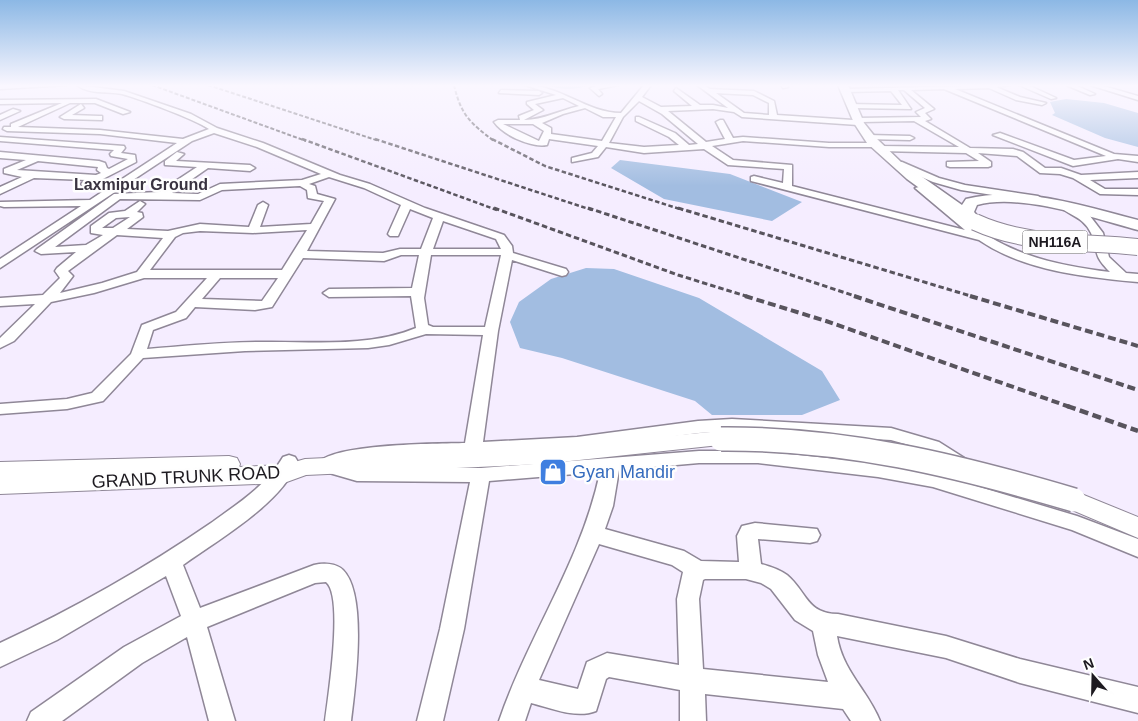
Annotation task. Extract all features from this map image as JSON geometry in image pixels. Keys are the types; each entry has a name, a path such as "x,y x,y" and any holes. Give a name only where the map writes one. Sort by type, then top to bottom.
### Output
{"highway":[{"name":"NH116A","path":"858,121 868,137 878,147 921,183 972,219 1017,238 1138,248"},
{"name":"NH116A","path":"921,183 990,197 1028,200 1138,225"},
{"name":"NH116A","path":"972,219 966,210 969,203 990,197"}],"main road":[{"path":"301,467 376,462 542,456 721,439 782,439 826,442 877,451 996,478 1074,500 1138,528"},
{"name":"GRAND TRUNK ROAD","path":"0,471 301,467"},
{"name":"GRAND TRUNK ROAD","path":"0,485 301,467"},
{"path":"1074,500 1104,504 1138,516"}],"street":[{"path":"3,131 31,119"},
{"path":"194,119 210,126 214,130 260,145 329,174 367,186 407,204 500,238 506,246 506,254 491,331 473,448"},
{"path":"514,121 519,119"},
{"path":"535,122 548,130 544,143 536,143 513,130 502,128 498,122 535,122 544,119"},
{"path":"575,160 590,157 605,143 619,119"},
{"path":"639,119 672,135 688,148"},
{"path":"672,119 705,146 733,164 787,166 790,168 786,188"},
{"path":"808,119 858,121 927,119"},
{"path":"1023,119 1119,158"},
{"path":"917,120 971,152 987,166 950,164"},
{"path":"720,122 730,140"},
{"path":"0,264 181,144 194,136 214,130"},
{"path":"3,131 100,132 181,144 189,147 168,163 250,168"},
{"path":"997,135 1068,162 1078,163 1119,158 1138,159"},
{"path":"547,136 644,150 688,148 730,140 770,140 971,152 1016,152 1042,170 1061,172 1081,178 1102,192 1138,192"},
{"path":"868,137 910,138"},
{"path":"0,139 122,148 115,155 133,158 86,184 117,186"},
{"path":"0,155 101,164 102,170 138,173"},
{"path":"3,172 39,158"},
{"path":"1100,160 1138,174"},
{"path":"1123,277 1103,258 1097,233 1077,211 1026,196 950,185 897,163 897,170 983,237 1010,252 1067,268 1123,277 1138,278"},
{"path":"162,195 207,166"},
{"path":"3,172 95,178"},
{"path":"195,173 223,176 217,186 220,188"},
{"path":"0,192 28,178 31,174"},
{"path":"37,250 108,203 124,195 200,197 220,188 303,183 329,174"},
{"path":"1081,178 1138,174"},
{"path":"754,180 983,237"},
{"path":"192,303 262,306 270,300 300,254 330,199 312,196 312,188 304,186 303,183"},
{"path":"0,192 14,195 2,205"},
{"path":"108,203 164,204 175,197"},
{"path":"2,205 92,203"},
{"path":"128,214 140,204"},
{"path":"394,234 407,204"},
{"path":"253,230 263,205"},
{"path":"0,344 9,338 66,279 67,276 61,271 64,268 89,248 114,233 139,216 128,214 113,215 95,228 95,231 100,233 114,233 161,233 169,235 185,228 196,226 253,230 315,227"},
{"path":"425,329 419,316 417,292 420,269 439,216"},
{"path":"143,274 144,269 169,238 169,235"},
{"path":"0,252 89,248"},
{"path":"300,254 384,257 400,252 506,254 562,272"},
{"path":"0,302 44,300 78,295 143,274 286,274"},
{"path":"0,409 67,404 97,397 113,383 138,354 147,328 152,324 180,315 216,274"},
{"path":"329,293 417,292"},
{"path":"138,354 394,340 425,329 491,331"},
{"path":"0,655 49,632 171,562 301,467 356,455 577,443 732,424 866,431 912,438 933,446 951,456 1005,500"},
{"path":"301,467 357,474 481,475 699,456 758,456 878,470 933,480 1005,500 1076,524 1138,548"},
{"path":"512,721 523,688 593,534 603,506 611,465"},
{"path":"430,721 446,662 467,563 481,475"},
{"path":"746,570 750,565 747,536 749,532 810,535"},
{"path":"593,534 684,560 698,571"},
{"path":"171,562 194,621 222,721"},
{"path":"693,721 693,680 688,599 693,574 698,571 739,572 746,570 766,575 779,582 803,613 827,627 838,624 913,638 946,646 1020,671 1138,700"},
{"path":"40,721 133,655 194,621 314,574 326,572 335,576 341,585 345,604 345,645 338,721"},
{"path":"827,627 825,638 831,660 850,697 867,721"},
{"path":"523,688 583,703 589,698 596,671 607,665 693,680 850,697"}],"water":[{"path":"1060,119 1138,119 1138,147 1105,138"},
{"path":"620,160 730,174 802,202 772,221 664,199 611,168"},
{"path":"586,268 614,269 699,298 822,371 840,400 802,415 712,415 695,401 562,358 520,348 510,322 519,302 551,279"}],"railway":[{"path":"245,119 306,141"},
{"path":"311,119 379,141"},
{"path":"469,119 494,141"},
{"path":"302,139 497,210"},
{"path":"375,139 592,210"},
{"path":"492,139 545,166 683,210"},
{"path":"494,208 678,275 749,297"},
{"path":"588,208 858,297"},
{"path":"678,208 974,297"},
{"path":"745,296 826,321 1070,407"},
{"path":"854,296 1138,390"},
{"path":"970,296 1138,346"},
{"path":"1067,406 1138,431"}],"place":[{"name":"Gyan Mandir","path":"553,472"}],"district":[{"name":"Laxmipur Ground","path":"141,184"}]}
